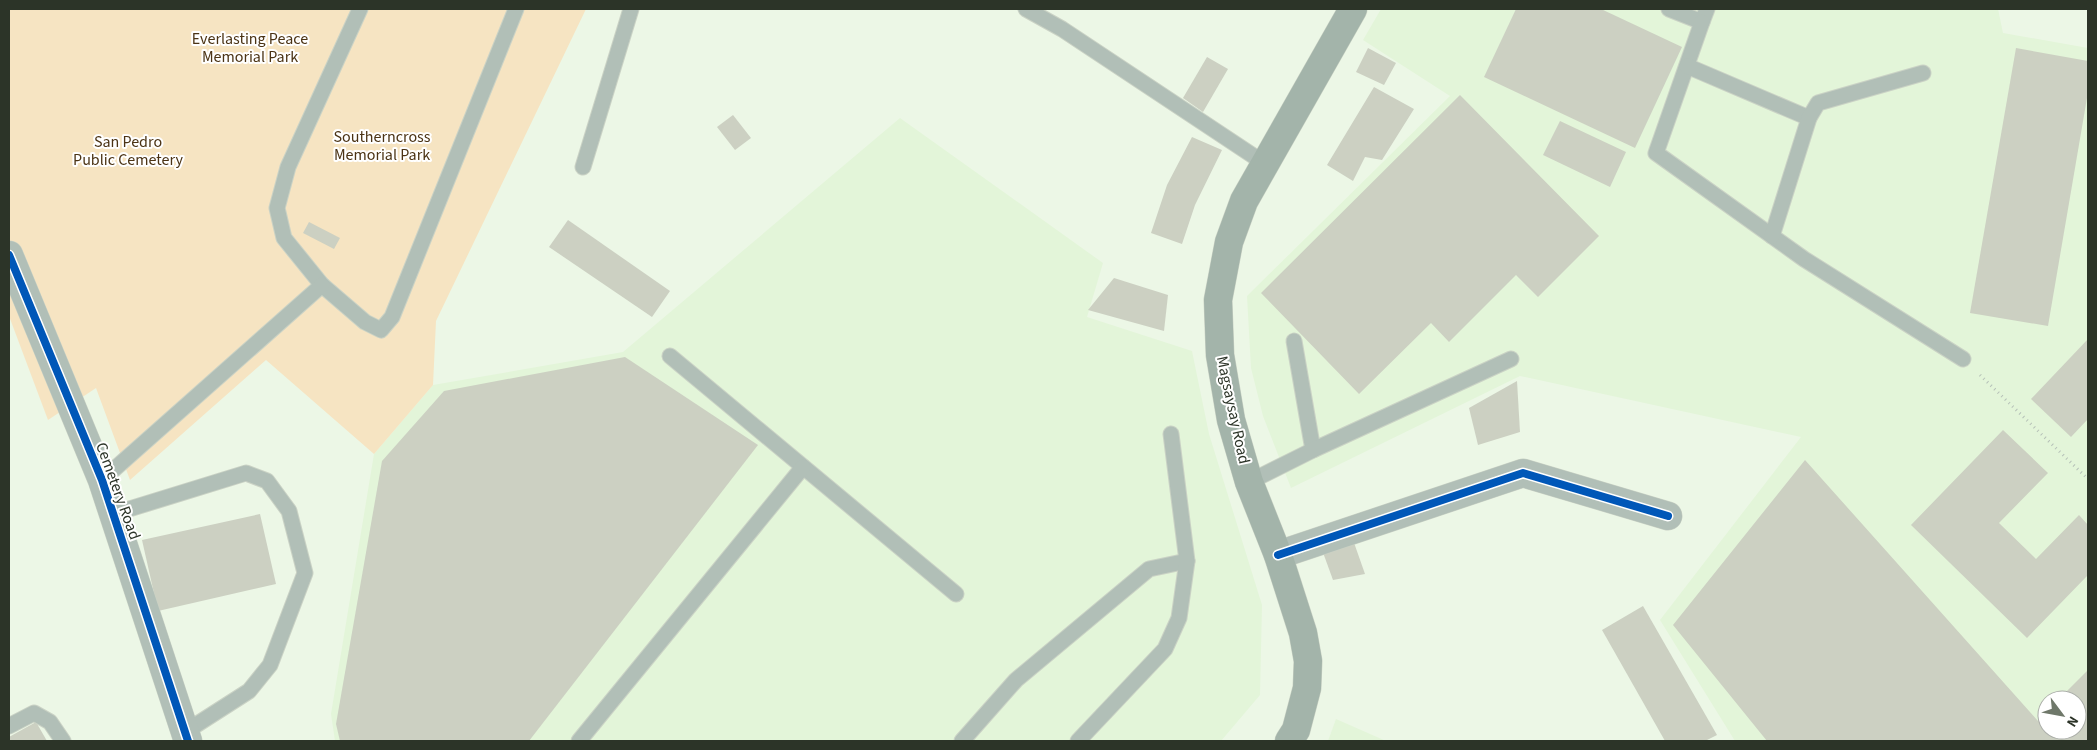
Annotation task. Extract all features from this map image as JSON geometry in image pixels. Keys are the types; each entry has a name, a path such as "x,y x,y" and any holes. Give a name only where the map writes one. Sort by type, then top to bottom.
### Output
{"main road":[{"name":"Magsaysay Road","path":"1289,741 1296,730 1307,688 1308,661 1302,633 1278,555 1249,482 1231,420 1220,355 1218,300 1230,242 1244,201 1353,9"}],"street":[{"name":"Cemetery Road","path":"9,255 102,480 186,737"},
{"path":"1278,555 1523,473 1668,516"}],"lane":[{"path":"360,9 288,167 277,208 284,238 322,285 365,322 381,330 392,317 516,9"},
{"path":"583,167 631,9"},
{"path":"1026,9 1062,28 1264,163"},
{"path":"1669,9 1705,16 1656,153 1772,236 1963,359"},
{"path":"1686,66 1809,118"},
{"path":"1772,236 1809,118 1818,103 1923,73"},
{"path":"102,480 322,285"},
{"path":"1294,340 1313,450"},
{"path":"670,356 956,594"},
{"path":"1249,482 1313,450 1510,359"},
{"path":"1078,741 1165,649 1179,618 1187,561 1170,434"},
{"path":"579,741 803,467"},
{"path":"113,514 246,473 267,481 289,511 306,574 270,665 249,691 186,737"},
{"path":"962,741 1016,680 1149,569 1187,561"},
{"path":"9,726 34,713 50,722 63,741"}],"path":[{"path":"1963,359 2088,479"}],"shaded area":[{"path":"1381,9 1998,9 2003,33 2088,48 2088,741 1735,741 1660,620 1801,437 1520,376 1291,488 1263,416 1251,368 1247,296 1450,96 1363,40"},
{"path":"900,118 1103,263 1087,317 1192,351 1209,434 1262,605 1260,695 1221,741 594,741 584,738 581,741 335,741 331,714 374,454 433,385 623,352"},
{"path":"1336,719 1386,741 1328,741"}],"green space":[{"path":"9,9 586,9 436,321 433,385 374,454 266,360 130,480 96,388 48,420 9,316"}],"building":[{"path":"1516,9 1601,9 1682,47 1635,148 1484,77"},
{"path":"1368,48 1396,63 1384,85 1356,72"},
{"path":"2016,48 2088,61 2088,92 2048,326 1970,313"},
{"path":"1207,57 1228,69 1203,112 1183,98"},
{"path":"1374,87 1414,109 1382,160 1365,157 1353,181 1327,165"},
{"path":"1460,95 1599,236 1538,297 1516,275 1449,342 1431,323 1359,394 1261,293"},
{"path":"733,115 751,138 735,150 717,127"},
{"path":"1560,121 1626,152 1610,187 1543,155"},
{"path":"1192,137 1222,150 1195,205 1182,244 1151,233 1167,185"},
{"path":"568,220 670,291 652,317 549,247"},
{"path":"309,222 340,238 334,249 303,233"},
{"path":"1114,278 1168,295 1164,331 1088,310"},
{"path":"2088,339 2088,419 2071,437 2031,399"},
{"path":"625,357 758,445 529,741 340,741 336,724 382,461 444,391"},
{"path":"1517,381 1520,432 1478,445 1469,408"},
{"path":"2003,430 2048,473 1999,523 2036,559 2079,515 2088,525 2088,575 2027,638 1911,525"},
{"path":"1805,460 2037,720 2037,740 2087,740 2087,690 2068,690 2088,670 2088,741 1767,741 1673,625"},
{"path":"260,514 276,584 158,611 142,540"},
{"path":"1352,537 1365,574 1333,580 1321,547"},
{"path":"1643,606 1717,735 1705,741 1665,741 1602,630"},
{"path":"36,722 47,741 9,741 9,737"}],"cycle path":[{"path":"9,255 102,480 188,741"},
{"path":"1278,555 1523,473 1668,516"}],"park label":[{"name":"Everlasting Peace Memorial Park","path":"250,48"},
{"name":"Southerncross Memorial Park","path":"382,146"},
{"name":"San Pedro Public Cemetery","path":"128,151"}]}
